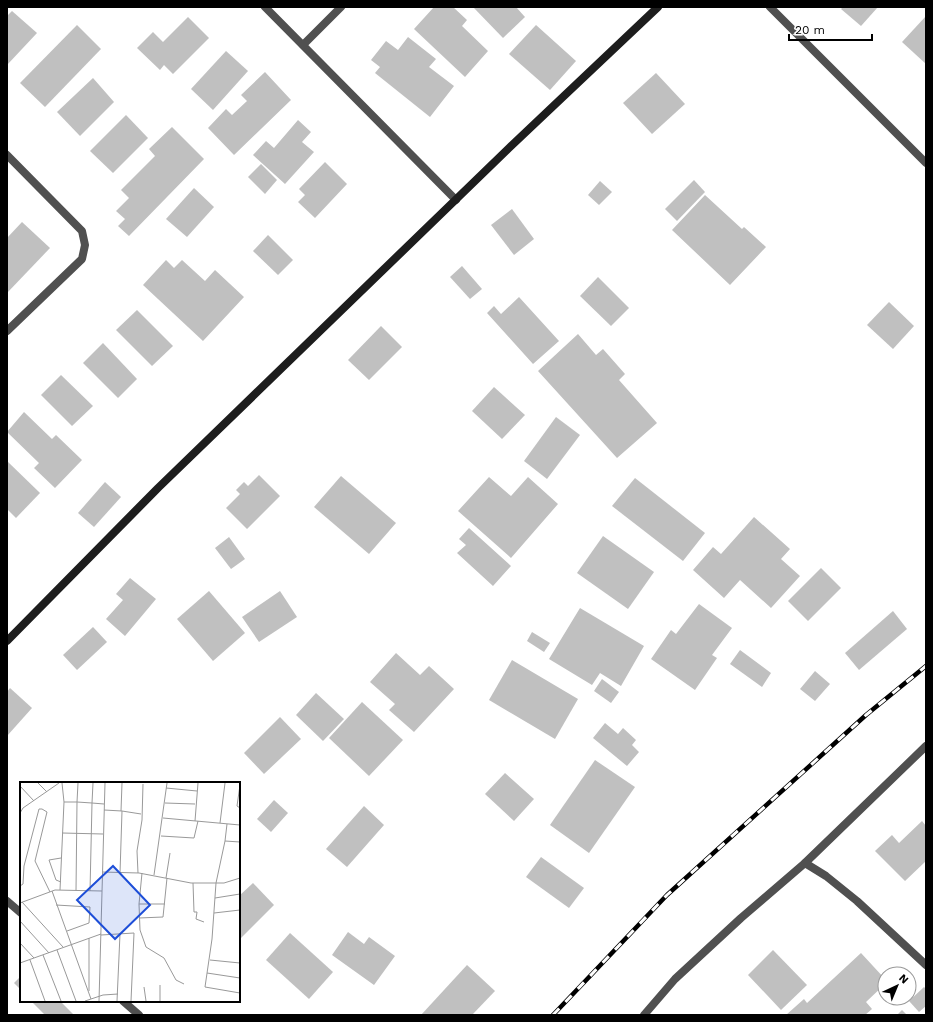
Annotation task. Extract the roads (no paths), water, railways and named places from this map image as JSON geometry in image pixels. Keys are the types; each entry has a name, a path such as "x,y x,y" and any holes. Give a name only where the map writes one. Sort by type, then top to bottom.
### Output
{"street":[{"path":"265,7 456,200"},
{"path":"303,45 341,7"},
{"path":"7,641 158,488 509,148 658,7"},
{"path":"770,7 926,163"},
{"path":"7,155 82,231 86,245 82,259 7,331"},
{"path":"644,1015 675,979 741,918 805,863 926,746"},
{"path":"805,863 826,876 851,896 926,965"},
{"path":"7,901 20,912"},
{"path":"124,1002 138,1015"}],"railway":[{"path":"553,1015 667,895 866,715 926,666"}]}
